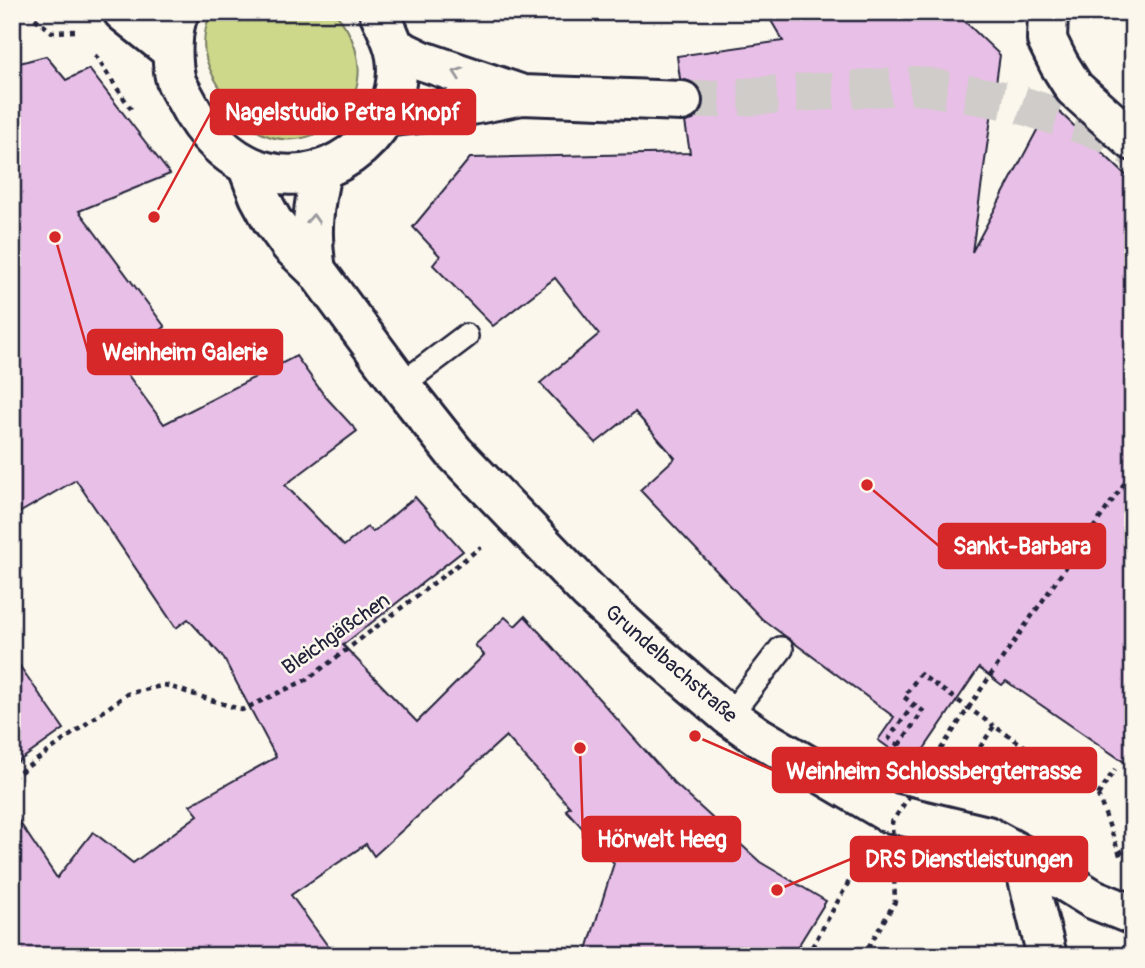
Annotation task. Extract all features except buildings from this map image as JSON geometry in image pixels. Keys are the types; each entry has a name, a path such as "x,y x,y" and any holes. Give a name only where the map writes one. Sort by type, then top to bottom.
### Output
{"street":[{"path":"123,12 172,51"},
{"path":"179,12 175,20 172,51 176,81 191,109 220,148 247,165 285,176 311,174 354,153 373,136 386,117 396,92 397,59 379,12"},
{"path":"1048,12 1047,40 1074,88 1133,141"},
{"path":"394,47 434,65 522,95"},
{"path":"386,117 451,109 522,95 682,102"},
{"name":"Grundelbachstraße","path":"247,165 259,196 290,245 316,270 454,452 589,592 659,656 744,727 887,812 987,836 1093,899 1133,915"},
{"name":"Grundelbachstraße","path":"316,270 312,224 314,197 322,169"},
{"path":"1022,855 1047,956"}],"lane":[{"path":"401,385 466,336"},
{"path":"744,727 781,649"}],"path":[{"path":"27,12 52,32 79,31"},
{"path":"863,956 895,902 892,821 1133,471"},
{"name":"Bleichgäßchen","path":"12,778 127,694 165,685 242,710 308,679 518,519"},
{"path":"899,746 923,711 904,697 920,674 1098,795 1124,865"},
{"path":"914,704 889,738 928,768"},
{"path":"930,823 994,726"},
{"path":"1098,795 1115,769"},
{"path":"807,956 887,812"},
{"path":"1119,853 1133,845"}],"green space":[{"path":"211,12 334,12 347,29 358,59 358,81 349,105 329,126 302,138 273,138 253,128 233,106 210,69 204,42"}],"tunnel":[{"path":"682,101 916,85 1009,101 1101,131 1133,149"}],"place":[{"name":"Nagelstudio Petra Knopf","path":"154,217"},
{"name":"Weinheim Galerie","path":"55,237"},
{"name":"Sankt-Barbara","path":"867,485"},
{"name":"Weinheim Schlossbergterrasse","path":"695,736"},
{"name":"Hörwelt Heeg","path":"580,748"},
{"name":"DRS Dienstleistungen","path":"777,890"}]}
